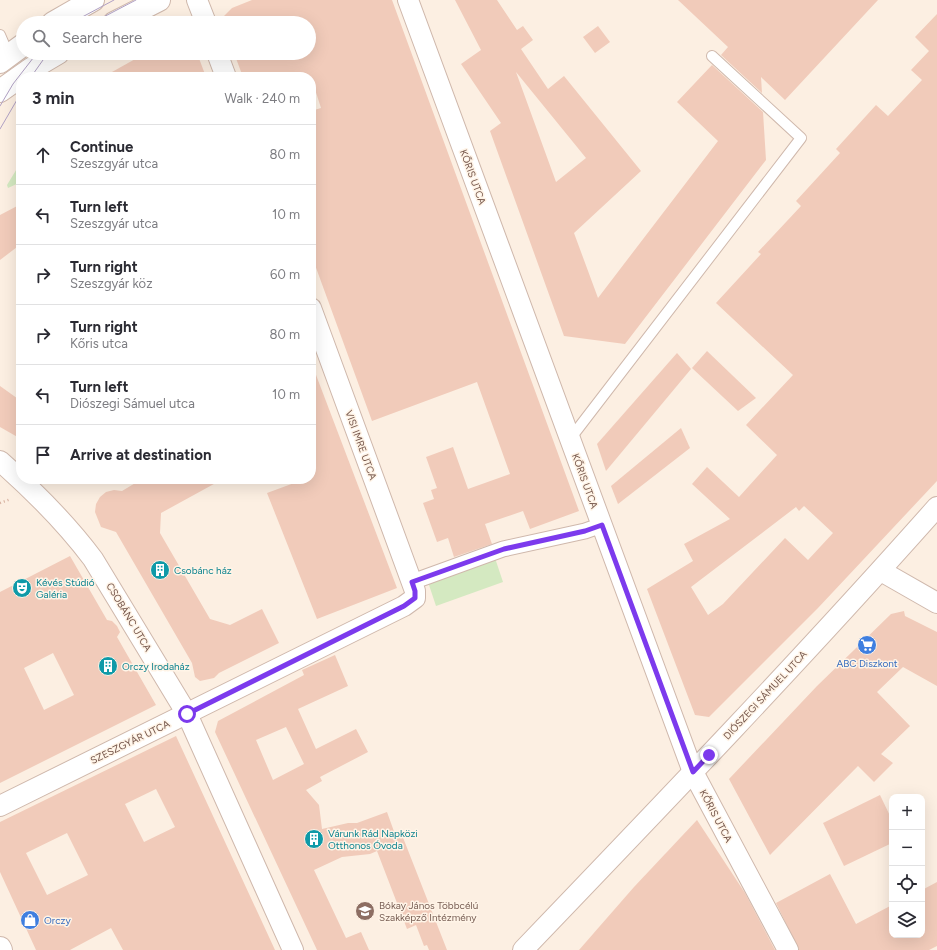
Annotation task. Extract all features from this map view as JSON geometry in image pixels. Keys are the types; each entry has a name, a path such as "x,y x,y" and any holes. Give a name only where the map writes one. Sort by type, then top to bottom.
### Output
{"street":[{"path":"65,16 93,0"},
{"path":"128,16 159,0"},
{"path":"197,0 203,16"},
{"name":"KŐRIS UTCA","path":"408,0 693,772 788,950"},
{"path":"27,72 46,60"},
{"path":"220,60 224,72"},
{"path":"0,91 16,80"},
{"name":"VISI IMRE UTCA","path":"316,322 412,582"},
{"name":"CSOBÁNC UTCA","path":"0,461 16,476"},
{"name":"CSOBÁNC UTCA","path":"24,484 63,522 93,559 187,714 293,950"},
{"name":"DIÓSZEGI SÁMUEL UTCA","path":"523,950 693,772 880,571 937,507"},
{"path":"412,582 504,549 585,531 602,525"},
{"path":"880,571 937,602"},
{"name":"SZESZGYÁR UTCA","path":"0,806 404,606 415,598 415,591 412,582"}],"lane":[{"path":"0,34 11,54"},
{"path":"570,439 801,138 712,56"}],"green space":[{"path":"16,170 16,184 8,188 7,185"},
{"path":"495,558 503,582 436,606 428,582"}],"building":[{"path":"252,0 392,0 579,511 530,529 523,511 485,524 492,544 454,557 448,538 437,542 423,503 434,499 431,490 437,488 426,457 453,447 468,489 510,474 477,382 372,421 316,268 316,110 321,108 316,92 316,72 241,72 237,60 316,60 316,16 224,16 232,8"},
{"path":"455,0 497,0 517,30 523,26 533,40 521,49 548,89 564,76 641,171 574,233 598,298 718,141 677,102 712,65 763,112 766,160 625,344 564,336 490,131 501,123 461,64 481,50","holes":["516,72 586,158 556,182"]},
{"path":"678,0 878,0 785,100 761,77 762,93 721,55 728,47"},
{"path":"937,14 937,481 818,608 709,717 695,715 647,589 693,561 684,544 730,519 692,484 707,467 739,497 777,455 746,425 793,375 716,303 761,254 758,252 801,206 796,201 840,153 836,149 876,105 888,116 922,80 911,70 929,51 915,37","holes":["804,506 833,533 808,560 785,538 723,604 708,615 691,587 796,507 799,511"]},
{"path":"598,26 610,42 595,53 583,37"},
{"path":"133,60 200,60 204,72 112,72"},
{"path":"16,207 16,248 0,260 0,215"},
{"path":"707,351 756,398 738,411 692,368"},
{"path":"677,353 691,369 606,471 597,444"},
{"path":"316,375 397,588 317,619 267,493 291,484 316,484"},
{"path":"0,386 16,397 16,436 0,427"},
{"path":"681,428 690,448 618,504 611,486"},
{"name":"Csobánc ház","path":"134,484 214,484 161,513 160,533 210,619 230,625 262,609 279,643 219,673 214,678 200,681 195,677 192,663 116,532 101,527 95,512 96,504 100,497 106,492 114,490 122,491"},
{"path":"70,556 107,620 112,621 117,626 120,632 117,637 156,705 0,783 0,592","holes":["53,653 74,695 44,710 24,668"]},
{"path":"904,611 905,616 937,632 937,686 903,667 877,692 910,726 881,754 893,763 874,782 858,766 770,855 729,779 817,686 891,614"},
{"path":"335,655 348,686 298,709 316,749 356,729 368,752 320,777 322,781 306,790 319,805 322,829 348,823 357,823 387,812 396,837 402,835 447,950 429,950 427,945 424,946 416,925 407,929 377,851 370,854 342,857 314,870 346,938 361,932 369,950 317,950 215,732 218,721 304,675 302,670","holes":["286,727 304,764 273,780 256,740"]},
{"path":"176,736 275,950 123,950 111,928 70,950 36,950 0,872 0,822","holes":["156,789 175,827 144,842 125,804","67,833 88,875 47,895 26,853"]},
{"path":"880,795 889,814 889,844 844,866 823,823"},
{"path":"697,820 745,893 775,950 579,950 634,887"},
{"path":"830,874 856,924 889,907 889,938 925,938 925,888 937,882 937,946 929,950 799,950 776,903"}],"tram line":[{"path":"84,16 114,0"},
{"path":"105,16 136,0"},
{"path":"22,72 32,60"},
{"path":"35,72 43,60"},
{"path":"0,106 16,80"},
{"path":"0,129 16,102"}],"place":[{"name":"Csobánc ház","path":"160,570"},
{"name":"Kévés Stúdió Galéria","path":"22,588"},
{"name":"ABC Diszkont","path":"867,645"},
{"name":"Orczy Irodaház","path":"108,666"},
{"name":"Várunk Rád Napközi Otthonos Óvoda","path":"314,839"},
{"name":"Bókay János Többcélú Szakképző Intézmény","path":"365,911"},
{"name":"Orczy","path":"30,920"}],"route":[{"path":"187,714 404,606 415,598 415,591 412,582 504,549 585,531 602,525 693,772 709,755"}]}
